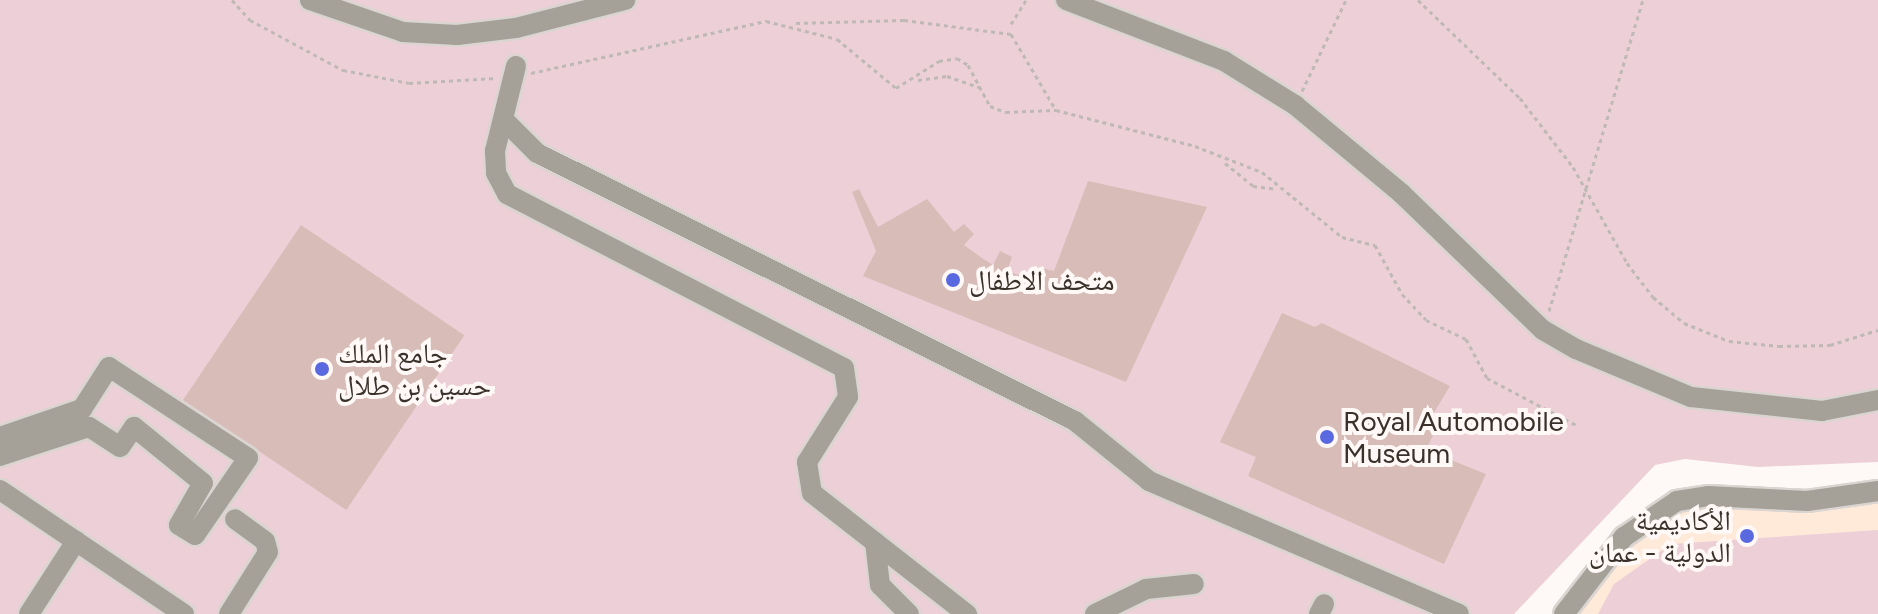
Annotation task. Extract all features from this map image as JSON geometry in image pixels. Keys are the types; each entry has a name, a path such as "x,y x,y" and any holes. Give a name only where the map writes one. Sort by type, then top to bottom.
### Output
{"street":[{"path":"310,0 403,32 457,35 516,28 625,0"},
{"path":"1066,0 1224,61 1295,105 1401,193 1543,330 1648,383 1691,397 1822,411 1878,400"},
{"path":"516,71 494,162 501,184 516,201 844,368 848,397 811,452 805,472 819,500 967,614"},
{"path":"506,122 537,153 1075,421 1149,481 1459,614"},
{"path":"0,437 82,409 109,367 248,458 195,535 179,525 203,483 134,427 120,447 89,427 0,456"},
{"path":"0,490 184,614"},
{"path":"1569,612 1624,537 1677,501 1708,496 1807,501 1878,491"},
{"path":"229,614 268,552 265,541 235,519"},
{"path":"29,614 76,541"},
{"path":"875,542 880,585 909,614"},
{"path":"1095,614 1146,589 1194,584"}],"path":[{"path":"232,0 250,20 343,70 409,83 516,71 727,27 904,20 1011,34 1056,110"},
{"path":"1011,24 1026,0"},
{"path":"1295,105 1346,0"},
{"path":"1418,0 1520,98 1586,191 1636,274 1684,323 1729,341 1779,346 1830,345 1878,330"},
{"path":"1543,330 1643,0"},
{"path":"791,23 837,39 896,88 947,76 979,87"},
{"path":"914,82 951,57 968,65 990,106 1006,112 1056,110 1195,146 1223,161 1253,186 1276,189"},
{"path":"1223,161 1254,168 1276,189 1328,221 1342,237 1375,245 1402,294 1426,320 1466,339 1487,378 1578,426"}],"shaded area":[{"path":"0,0 1878,0 1878,462 1758,467 1685,459 1655,465 1514,614 0,614"},
{"name":"الأكاديمية الدولية - عمان","path":"1878,484 1878,614 1556,614 1631,517 1681,489 1828,493"},
{"path":"1878,530 1878,614 1598,614 1614,584 1671,544"}],"building":[{"name":"متحف الاطفال","path":"1088,181 1207,207 1126,382 863,276 876,251 852,192 859,189 878,227 927,199 954,232 964,224 974,234 964,245 993,265 1000,251 1012,257 1007,271 1040,282 1042,268 1054,271"},
{"name":"جامع الملك حسين بن طلال","path":"301,225 464,335 346,510 183,400"},
{"name":"Royal Automobile Museum","path":"1282,313 1315,327 1322,323 1450,386 1426,426 1434,433 1426,450 1486,474 1444,564 1248,476 1256,457 1220,442"}],"place":[{"name":"متحف الاطفال","path":"953,280"},
{"name":"جامع الملك حسين بن طلال","path":"322,369"},
{"name":"Royal Automobile Museum","path":"1327,437"},
{"name":"الأكاديمية الدولية - عمان","path":"1747,536"}]}
